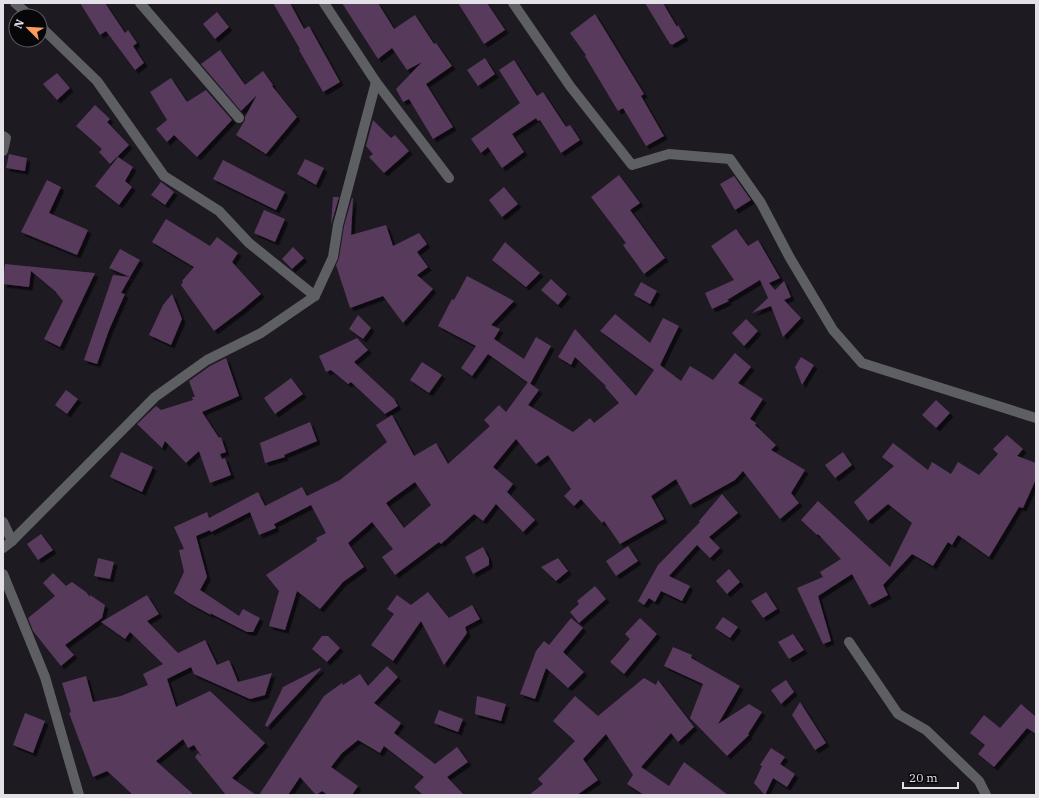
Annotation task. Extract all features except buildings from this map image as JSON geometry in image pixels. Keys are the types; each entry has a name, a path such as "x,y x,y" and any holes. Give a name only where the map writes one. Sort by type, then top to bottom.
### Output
{"street":[{"path":"140,3 239,118"},
{"path":"324,3 376,82 449,178"},
{"path":"513,3 570,86 632,165 670,154 730,159 761,203 790,258 832,330 862,363 1036,418"},
{"path":"48,34 97,81 164,176 218,211 249,243 315,296"},
{"path":"3,548 12,541 155,396 207,360 262,333 315,296 333,257 338,225 376,82"},
{"path":"3,136 6,138 3,151"},
{"path":"3,522 12,541"},
{"path":"3,574 44,677 79,795"},
{"path":"849,642 898,714 926,730 979,781 986,795"}]}
